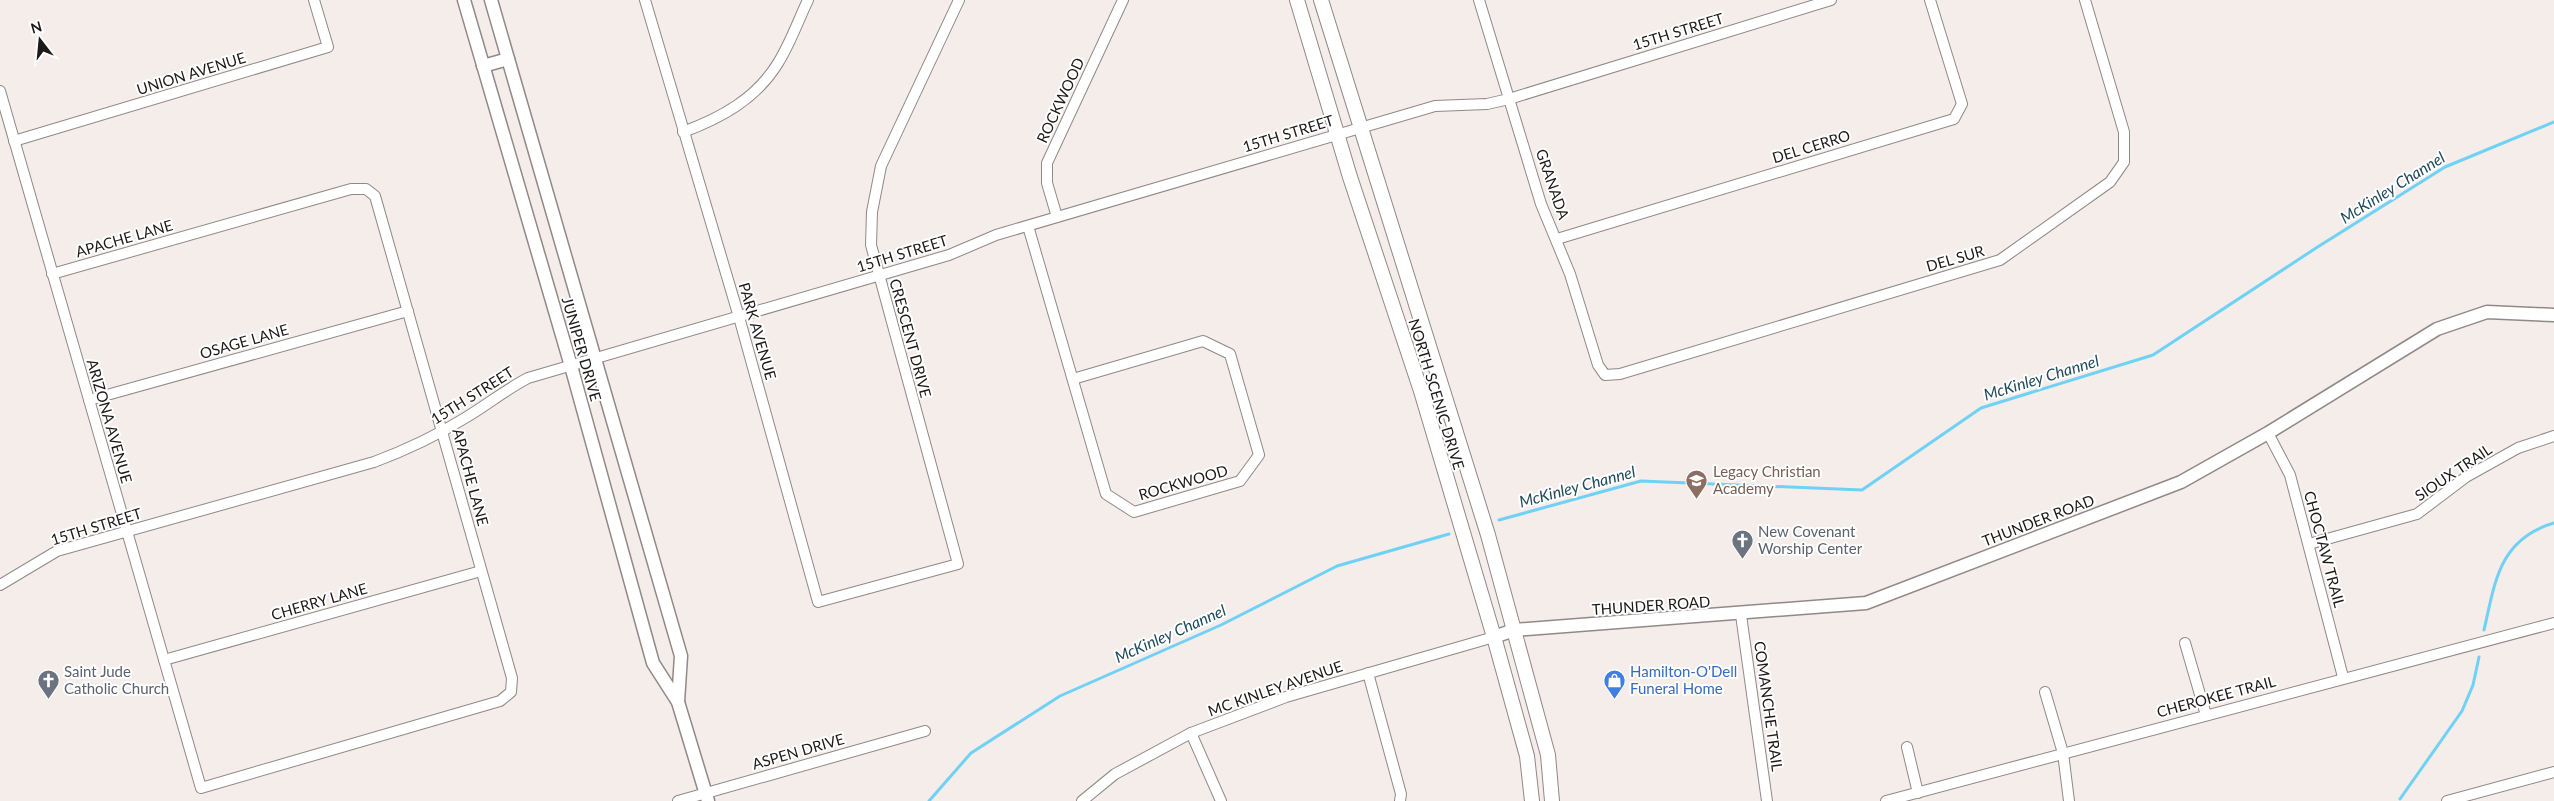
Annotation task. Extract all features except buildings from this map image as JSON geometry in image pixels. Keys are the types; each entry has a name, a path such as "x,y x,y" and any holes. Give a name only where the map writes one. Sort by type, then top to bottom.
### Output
{"main road":[{"name":"NORTH SCENIC DRIVE","path":"1297,0 1337,134 1421,391 1494,637 1527,756 1532,801"},
{"name":"NORTH SCENIC DRIVE","path":"1321,0 1359,127 1488,535 1548,755 1552,801"}],"street":[{"name":"UNION AVENUE","path":"14,141 328,47 314,0"},
{"name":"JUNIPER DRIVE","path":"464,0 571,366 653,663 678,702 707,797"},
{"name":"JUNIPER DRIVE","path":"491,0 681,656 678,702"},
{"name":"PARK AVENUE","path":"645,0 739,317 818,602 889,584"},
{"path":"683,132 731,111 762,84 778,63 808,0"},
{"name":"CRESCENT DRIVE","path":"889,584 958,564 871,245 872,212 881,166 959,0"},
{"name":"ROCKWOOD","path":"1057,217 1048,183 1047,163 1123,0"},
{"name":"GRANADA","path":"1479,0 1541,204 1557,239 1598,365 1605,375"},
{"name":"15TH STREET","path":"0,585 57,551 374,462 412,448 443,432 514,385 528,378 949,256 996,235 1359,127 1435,106 1488,104 1509,99 1831,0"},
{"name":"DEL CERRO","path":"1557,239 1954,119 1962,104 1930,0"},
{"name":"DEL SUR","path":"1605,375 1620,374 2000,260 2110,182 2124,162 2124,132 2085,0"},
{"path":"483,66 508,59"},
{"name":"ARIZONA AVENUE","path":"0,91 126,532 202,788"},
{"name":"APACHE LANE","path":"52,274 351,189 366,189 375,196 512,678 511,692 500,701 202,788"},
{"name":"ROCKWOOD","path":"1028,226 1106,494 1134,512 1240,481 1259,455 1230,354 1203,341 1073,379"},
{"name":"OSAGE LANE","path":"88,400 408,311"},
{"name":"THUNDER ROAD","path":"1494,637 1514,630 1741,615 1866,603 2181,482 2268,433 2437,329 2488,312 2554,316"},
{"path":"1421,391 1440,386"},
{"name":"CHOCTAW TRAIL","path":"2268,433 2290,475 2344,678"},
{"name":"SIOUX TRAIL","path":"2309,544 2417,514 2466,477 2518,448 2554,436"},
{"name":"CHERRY LANE","path":"164,660 481,571"},
{"name":"COMANCHE TRAIL","path":"1741,615 1767,801"},
{"name":"CHEROKEE TRAIL","path":"1886,801 2554,623"},
{"name":"MC KINLEY AVENUE","path":"1082,801 1115,774 1190,733 1286,697 1494,637"},
{"path":"2185,643 2206,715"},
{"path":"1368,673 1401,794 1400,801"},
{"path":"2045,692 2063,753 2069,801"},
{"name":"ASPEN DRIVE","path":"678,801 707,797 925,731"},
{"path":"1190,733 1221,801"},
{"path":"1908,747 1918,793"},
{"path":"2448,801 2554,772"}],"waterway":[{"name":"McKinley Channel","path":"1499,520 1641,481 1862,490 1981,408 2153,355 2316,248 2445,167 2554,122"},
{"path":"2484,630 2496,579 2502,564 2521,540 2536,530 2554,523"},
{"name":"McKinley Channel","path":"929,801 971,753 1060,696 1221,625 1337,566 1449,534"},
{"path":"2400,799 2462,711 2473,685 2479,657"}],"place":[{"name":"Legacy Christian Academy","path":"1697,499"},
{"name":"New Covenant Worship Center","path":"1742,559"},
{"name":"Saint Jude Catholic Church","path":"48,699"},
{"name":"Hamilton-O'Dell Funeral Home","path":"1614,699"}]}
